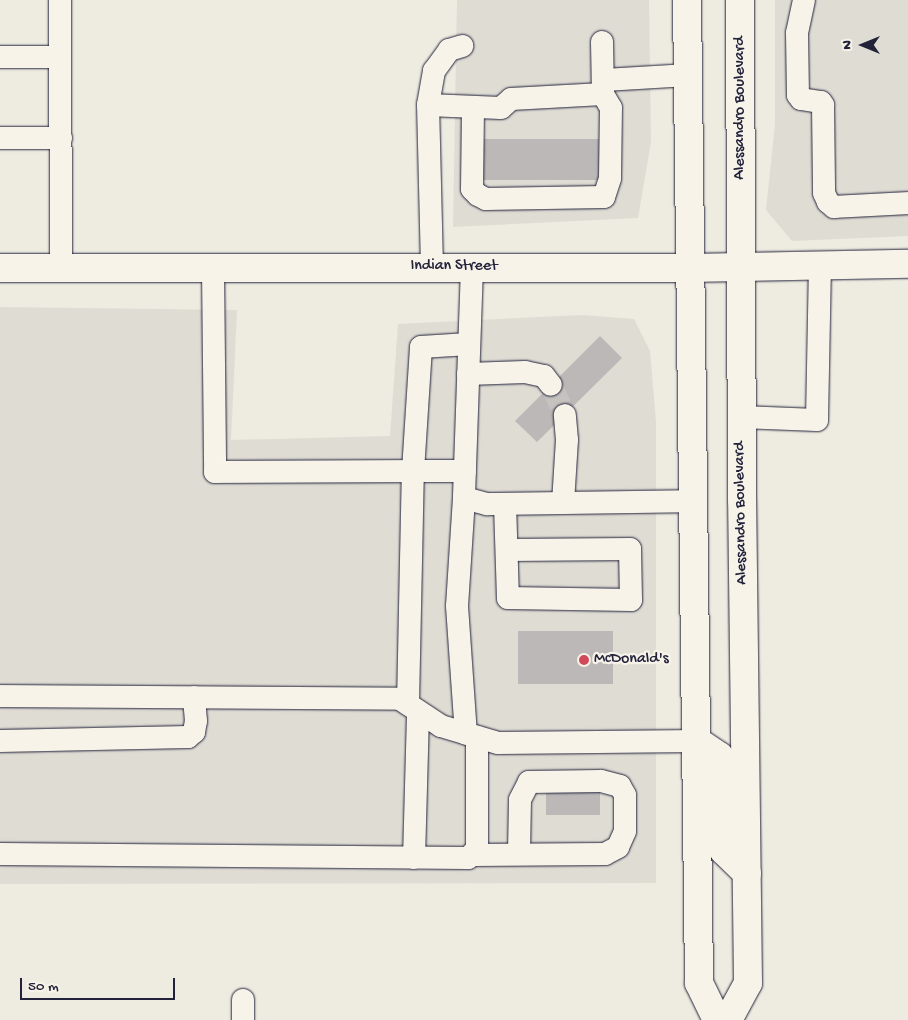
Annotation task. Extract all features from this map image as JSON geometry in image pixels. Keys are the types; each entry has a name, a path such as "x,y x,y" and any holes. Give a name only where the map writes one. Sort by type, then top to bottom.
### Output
{"main road":[{"path":"687,0 686,76 699,983 717,1020"},
{"name":"Alessandro Boulevard","path":"728,1020 748,983 741,417 740,0"},
{"name":"Indian Street","path":"0,268 690,268 820,264 908,264"},
{"path":"697,741 719,756 724,851 746,873"}],"lane":[{"path":"60,0 61,268"},
{"path":"804,0 797,33 798,95 801,99 821,102 823,105 824,193 828,202 834,207 908,203"},
{"path":"473,108 472,189 478,195 486,199 590,199 604,197 610,178 611,108 603,87 602,42"},
{"path":"432,267 428,105 434,71 449,50 462,46"},
{"path":"0,58 60,57"},
{"path":"428,105 501,108 511,99 686,76"},
{"path":"0,138 61,138"},
{"path":"741,417 817,420 820,264"},
{"path":"0,854 414,858 468,858 473,855 477,849 471,735 457,606 464,498 472,267"},
{"path":"213,268 214,472 465,471"},
{"path":"414,858 413,471 421,347 469,344"},
{"path":"468,374 525,372 544,376 551,385"},
{"path":"563,503 567,440 565,415"},
{"path":"464,498 487,504 693,501"},
{"path":"505,504 508,598 631,600 630,549 507,550"},
{"path":"0,696 400,699 441,726 498,744 697,741"},
{"path":"0,741 188,738 194,732 196,720 194,697"},
{"path":"473,855 518,853 605,854 618,847 626,831 625,795 620,786 611,782 538,780 525,787 520,800 518,853"}],"shaded area":[{"path":"457,0 649,0 651,142 638,218 453,227"},
{"path":"775,0 908,0 908,236 792,241 766,210 775,124"},
{"path":"0,307 237,310 231,440 390,436 398,324 582,315 634,319 650,351 656,422 656,883 0,884"}],"building":[{"path":"482,139 599,139 599,180 482,180"},
{"path":"600,336 622,358 537,442 515,421"},
{"path":"518,631 613,631 613,684 518,684"},
{"path":"546,785 600,785 600,815 546,815"}],"tunnel":[{"path":"551,385 565,415"}],"place":[{"name":"McDonald's","path":"584,660"}]}
